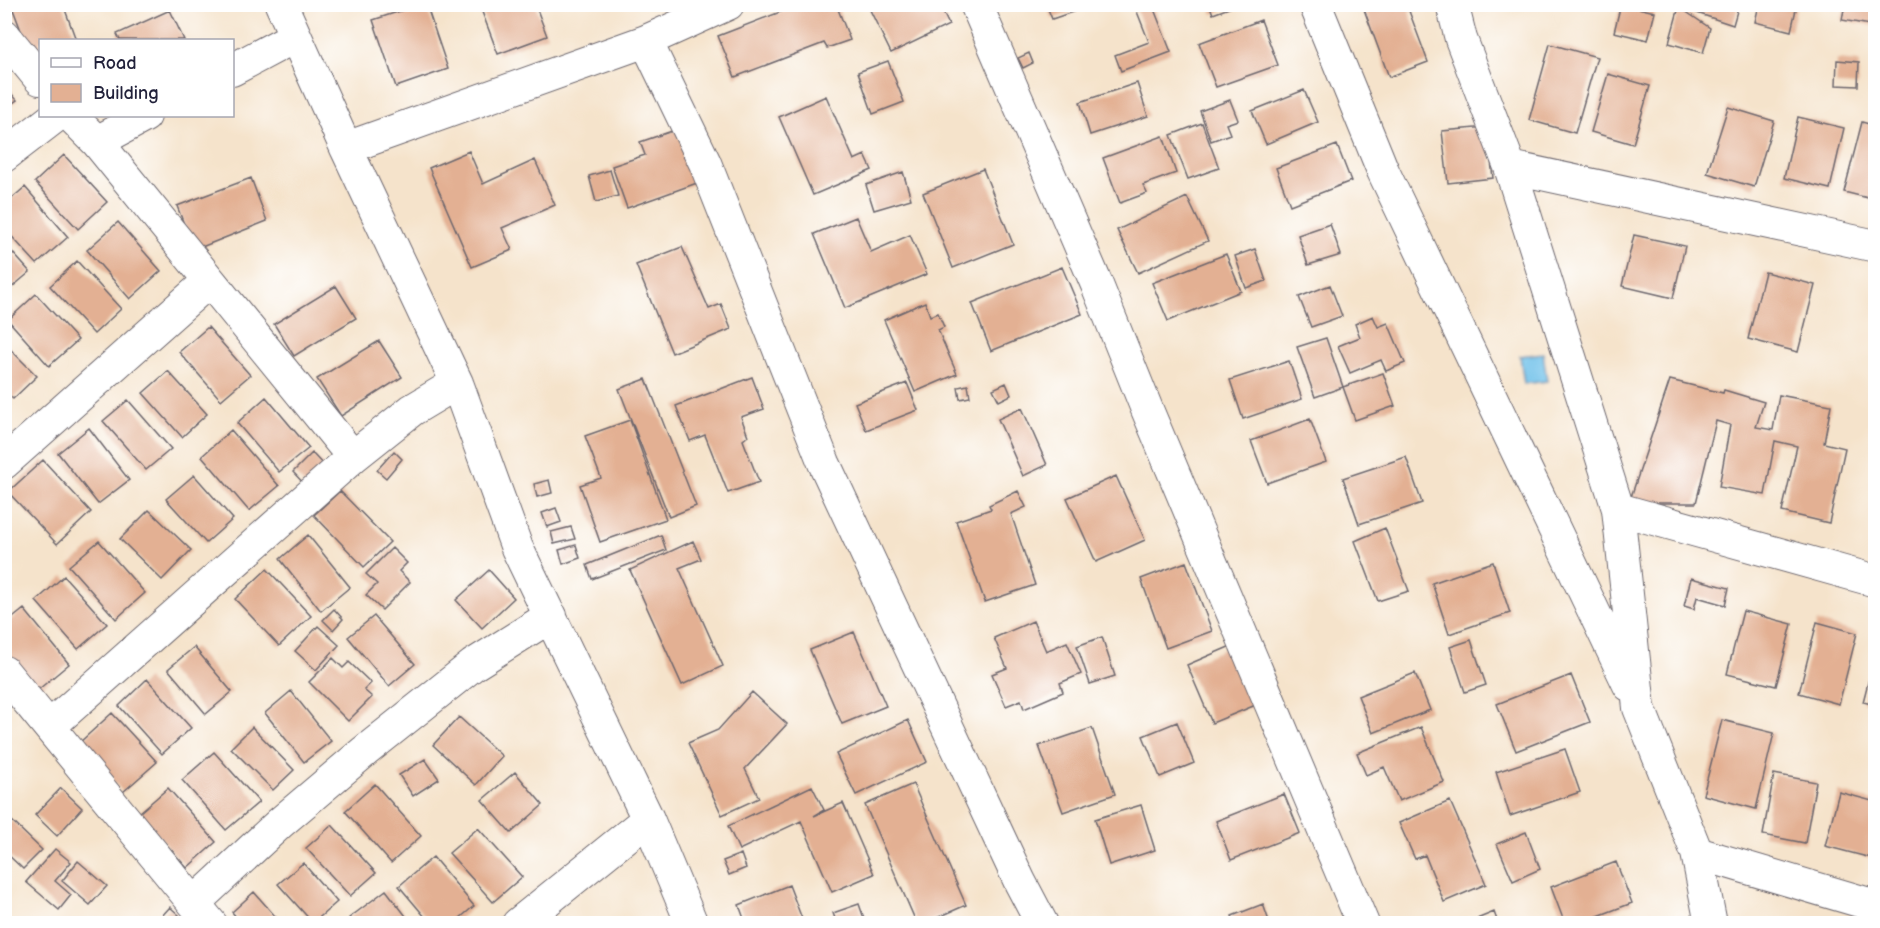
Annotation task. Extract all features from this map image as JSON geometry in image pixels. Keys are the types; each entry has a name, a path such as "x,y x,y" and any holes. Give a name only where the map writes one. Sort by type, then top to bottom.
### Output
{"street":[{"path":"281,4 294,37 457,383 517,548 648,819 692,924"},
{"path":"346,148 646,41 728,4"},
{"path":"976,4 1097,285 1146,407 1364,924"},
{"path":"1316,4 1383,171 1639,708 1697,853 1711,924"},
{"path":"1452,4 1461,39 1510,167 1618,509 1639,708"},
{"path":"4,35 39,78"},
{"path":"234,69 294,37"},
{"path":"646,41 705,164 824,463 1032,921"},
{"path":"4,156 55,117"},
{"path":"72,117 97,142 353,457"},
{"path":"97,142 142,117"},
{"path":"1510,167 1875,246"},
{"path":"4,463 209,281"},
{"path":"50,726 268,530 353,457 412,410 457,383"},
{"path":"1618,509 1875,580"},
{"path":"4,672 202,913 280,823 365,750 473,665 550,616"},
{"path":"518,924 648,819"},
{"path":"1697,853 1875,906"}],"water":[{"path":"1543,353 1547,381 1524,384 1520,356"}],"building":[{"path":"11,4 63,4 76,39 39,39 39,63 34,65"},
{"path":"426,4 448,69 396,87 373,20"},
{"path":"479,4 535,4 547,36 498,54"},
{"path":"801,4 836,4 850,40 827,48 824,43 735,77 718,36"},
{"path":"880,4 939,4 949,25 891,53 870,10"},
{"path":"1046,4 1093,4 1093,5 1052,19"},
{"path":"1134,4 1152,4 1171,52 1121,71 1115,55 1149,42"},
{"path":"1209,4 1237,4 1237,5 1213,14"},
{"path":"1362,4 1416,4 1417,8 1409,11 1428,62 1389,77"},
{"path":"1621,4 1655,12 1648,40 1614,32"},
{"path":"1680,4 1739,4 1733,25 1679,7"},
{"path":"1845,4 1876,4 1876,26 1842,20"},
{"path":"1759,5 1797,5 1791,31 1755,22"},
{"path":"1679,7 1710,28 1703,53 1669,43"},
{"path":"170,10 184,39 120,39 117,34"},
{"path":"1261,20 1278,65 1216,87 1199,43"},
{"path":"1550,44 1597,57 1575,133 1529,120"},
{"path":"1029,53 1033,63 1023,68 1018,58"},
{"path":"1837,60 1859,62 1858,86 1836,85"},
{"path":"888,61 904,102 873,114 858,72"},
{"path":"1872,66 1876,67 1876,94 1869,94"},
{"path":"1608,74 1650,86 1633,144 1591,132"},
{"path":"1137,83 1148,116 1090,135 1080,102"},
{"path":"4,85 17,100 4,109"},
{"path":"1304,90 1318,122 1266,144 1252,111"},
{"path":"826,96 854,160 865,155 872,170 813,195 779,117"},
{"path":"1230,100 1238,120 1226,124 1230,134 1211,141 1200,111"},
{"path":"1728,107 1774,121 1754,187 1707,173"},
{"path":"1798,117 1844,128 1830,189 1784,178"},
{"path":"1862,122 1876,126 1876,200 1844,192"},
{"path":"1202,123 1219,168 1188,179 1171,135"},
{"path":"1487,127 1493,178 1448,183 1442,131"},
{"path":"678,129 697,183 627,208 612,166 645,155 640,142"},
{"path":"1163,136 1176,173 1143,185 1147,193 1120,203 1103,158"},
{"path":"1337,145 1351,181 1290,205 1276,168"},
{"path":"469,151 483,184 535,160 555,205 502,228 512,250 472,267 429,168"},
{"path":"64,155 107,202 78,229 35,182"},
{"path":"983,169 1013,244 953,268 923,193"},
{"path":"610,170 618,196 596,202 589,176"},
{"path":"903,172 911,199 874,210 866,185"},
{"path":"251,178 267,221 194,250 177,206"},
{"path":"25,187 68,237 37,264 4,228 4,205"},
{"path":"1187,197 1208,241 1138,273 1117,230"},
{"path":"856,217 871,252 910,235 927,274 845,308 814,234"},
{"path":"118,222 161,271 130,299 87,250"},
{"path":"1330,224 1341,255 1308,265 1298,235"},
{"path":"1634,235 1685,246 1673,298 1622,286"},
{"path":"4,243 30,272 4,294"},
{"path":"682,247 709,309 721,304 731,329 672,353 636,265"},
{"path":"1255,249 1266,281 1246,288 1235,256"},
{"path":"1226,254 1241,291 1168,321 1152,283"},
{"path":"77,261 121,309 94,334 50,286"},
{"path":"1062,267 1082,314 991,351 972,303"},
{"path":"1765,272 1815,285 1798,352 1748,339"},
{"path":"1330,285 1342,316 1311,327 1299,297"},
{"path":"336,286 356,318 294,356 274,324"},
{"path":"36,294 78,340 49,366 8,320"},
{"path":"925,302 930,316 938,313 944,327 938,330 957,374 915,392 884,320"},
{"path":"1373,316 1378,327 1388,323 1405,363 1386,371 1381,360 1350,373 1338,346 1360,337 1355,324"},
{"path":"208,327 250,375 221,400 179,352"},
{"path":"1326,338 1343,387 1315,397 1297,347"},
{"path":"379,341 402,377 341,416 317,379"},
{"path":"4,343 37,376 13,399 4,390"},
{"path":"1289,361 1302,399 1243,419 1230,380"},
{"path":"168,371 207,414 182,437 143,393"},
{"path":"1383,373 1395,406 1355,420 1343,387"},
{"path":"752,377 764,409 741,417 748,436 743,440 759,482 728,493 705,435 690,441 676,406"},
{"path":"646,379 696,506 669,517 619,389"},
{"path":"1670,380 1723,393 1724,390 1764,402 1756,427 1773,430 1779,395 1831,405 1824,443 1845,448 1829,523 1782,512 1797,446 1775,441 1765,495 1719,487 1730,425 1716,421 1696,503 1629,503"},
{"path":"907,383 918,410 866,430 855,403"},
{"path":"1006,383 1011,395 999,401 993,389"},
{"path":"968,385 970,397 960,399 958,387"},
{"path":"266,397 309,448 279,472 237,423"},
{"path":"128,400 171,449 146,470 103,421"},
{"path":"1022,408 1047,465 1023,476 998,419"},
{"path":"1310,419 1326,462 1267,483 1251,441"},
{"path":"630,420 666,519 600,542 580,485 601,478 585,436"},
{"path":"89,428 129,480 98,504 58,453"},
{"path":"231,430 279,486 249,511 202,456"},
{"path":"394,451 402,459 386,478 377,470"},
{"path":"312,453 326,468 307,487 293,472"},
{"path":"1406,457 1422,503 1359,524 1343,478"},
{"path":"43,460 91,512 57,544 8,492"},
{"path":"194,475 233,519 206,543 166,499"},
{"path":"1116,476 1145,540 1096,562 1067,498"},
{"path":"549,480 552,493 537,497 534,484"},
{"path":"340,491 390,542 364,567 314,515"},
{"path":"1018,491 1026,507 1011,514 1035,585 985,602 956,521 991,509 989,505"},
{"path":"556,508 561,522 547,527 542,513"},
{"path":"149,510 191,550 162,580 120,539"},
{"path":"571,527 575,539 554,544 551,532"},
{"path":"1385,528 1409,591 1378,601 1355,541"},
{"path":"308,535 350,587 321,611 280,559"},
{"path":"661,535 666,550 592,579 587,565"},
{"path":"99,541 145,593 116,619 69,566"},
{"path":"693,541 701,559 679,568 723,666 682,685 630,570"},
{"path":"576,545 580,558 563,564 559,550"},
{"path":"392,548 407,563 399,571 410,582 382,610 366,595 377,584 366,574"},
{"path":"1186,562 1212,631 1166,648 1141,579"},
{"path":"1493,562 1510,613 1449,634 1432,583"},
{"path":"267,569 311,616 279,646 235,599"},
{"path":"489,570 514,598 482,628 456,600"},
{"path":"64,576 107,624 78,649 36,601"},
{"path":"1691,578 1729,588 1725,605 1697,597 1694,609 1684,606"},
{"path":"24,609 69,664 33,694 4,659 4,625"},
{"path":"334,609 343,619 333,630 323,620"},
{"path":"1743,611 1792,624 1776,686 1727,674"},
{"path":"374,616 415,664 389,686 348,637"},
{"path":"1033,621 1046,651 1067,642 1081,674 1060,683 1063,692 1024,709 1021,700 1006,706 992,674 1007,668 994,638"},
{"path":"1817,622 1857,633 1839,704 1799,693"},
{"path":"318,626 339,645 316,670 295,651"},
{"path":"854,632 886,706 842,724 810,650"},
{"path":"1102,637 1115,676 1090,684 1077,646"},
{"path":"1471,640 1486,685 1465,692 1450,647"},
{"path":"1238,643 1263,702 1212,723 1187,665"},
{"path":"194,647 232,692 206,714 168,669"},
{"path":"1876,655 1876,705 1863,702"},
{"path":"333,658 343,668 349,662 371,683 364,690 372,697 348,721 309,682"},
{"path":"1415,673 1430,710 1373,733 1358,696"},
{"path":"1571,675 1590,722 1516,751 1497,704"},
{"path":"147,679 191,728 162,754 119,706"},
{"path":"291,691 331,741 304,762 265,713"},
{"path":"752,692 787,724 745,769 759,798 722,815 688,743 718,730"},
{"path":"112,713 157,762 123,792 79,743"},
{"path":"459,717 502,756 476,785 433,745"},
{"path":"908,720 927,762 856,795 836,754"},
{"path":"1722,720 1774,733 1756,809 1703,795"},
{"path":"1177,722 1194,763 1160,777 1143,736"},
{"path":"252,727 294,770 273,790 231,748"},
{"path":"1421,727 1444,782 1399,801 1384,767 1366,775 1357,753"},
{"path":"1092,728 1115,794 1063,812 1039,746"},
{"path":"1565,749 1580,792 1510,816 1496,772"},
{"path":"214,752 259,802 226,830 182,780"},
{"path":"425,759 439,779 413,796 399,775"},
{"path":"515,772 543,805 511,833 482,800"},
{"path":"1774,774 1816,782 1805,843 1763,835"},
{"path":"375,784 421,836 391,863 345,811"},
{"path":"913,784 966,905 923,924 917,924 865,805"},
{"path":"812,786 824,810 814,816 843,803 874,874 832,892 801,821 739,850 728,826"},
{"path":"61,788 82,808 57,836 35,815"},
{"path":"168,788 216,842 187,868 139,813"},
{"path":"1839,792 1876,802 1875,859 1825,846"},
{"path":"1284,794 1300,833 1231,860 1216,821"},
{"path":"1450,801 1486,884 1444,902 1425,855 1415,859 1399,823"},
{"path":"1141,805 1155,850 1109,865 1095,819"},
{"path":"12,821 42,850 23,869 4,851 4,829"},
{"path":"332,825 376,873 350,896 306,848"},
{"path":"478,828 522,877 493,902 449,853"},
{"path":"1526,832 1540,869 1513,881 1497,844"},
{"path":"55,849 71,862 55,881 71,895 59,910 26,882"},
{"path":"741,854 746,868 729,875 723,861"},
{"path":"433,857 474,906 453,924 431,924 399,886"},
{"path":"78,861 107,886 90,905 62,881"},
{"path":"1616,862 1632,903 1577,924 1565,924 1551,887"},
{"path":"303,863 337,902 313,923 278,884"},
{"path":"789,885 804,924 746,924 739,905"},
{"path":"386,890 412,924 354,924 349,918"},
{"path":"254,892 282,924 242,924 232,912"},
{"path":"859,904 866,924 837,924 833,913"},
{"path":"1263,904 1270,924 1235,924 1232,916"},
{"path":"170,907 179,915 172,924 166,924 160,918"},
{"path":"1494,912 1498,923 1467,923"}]}
